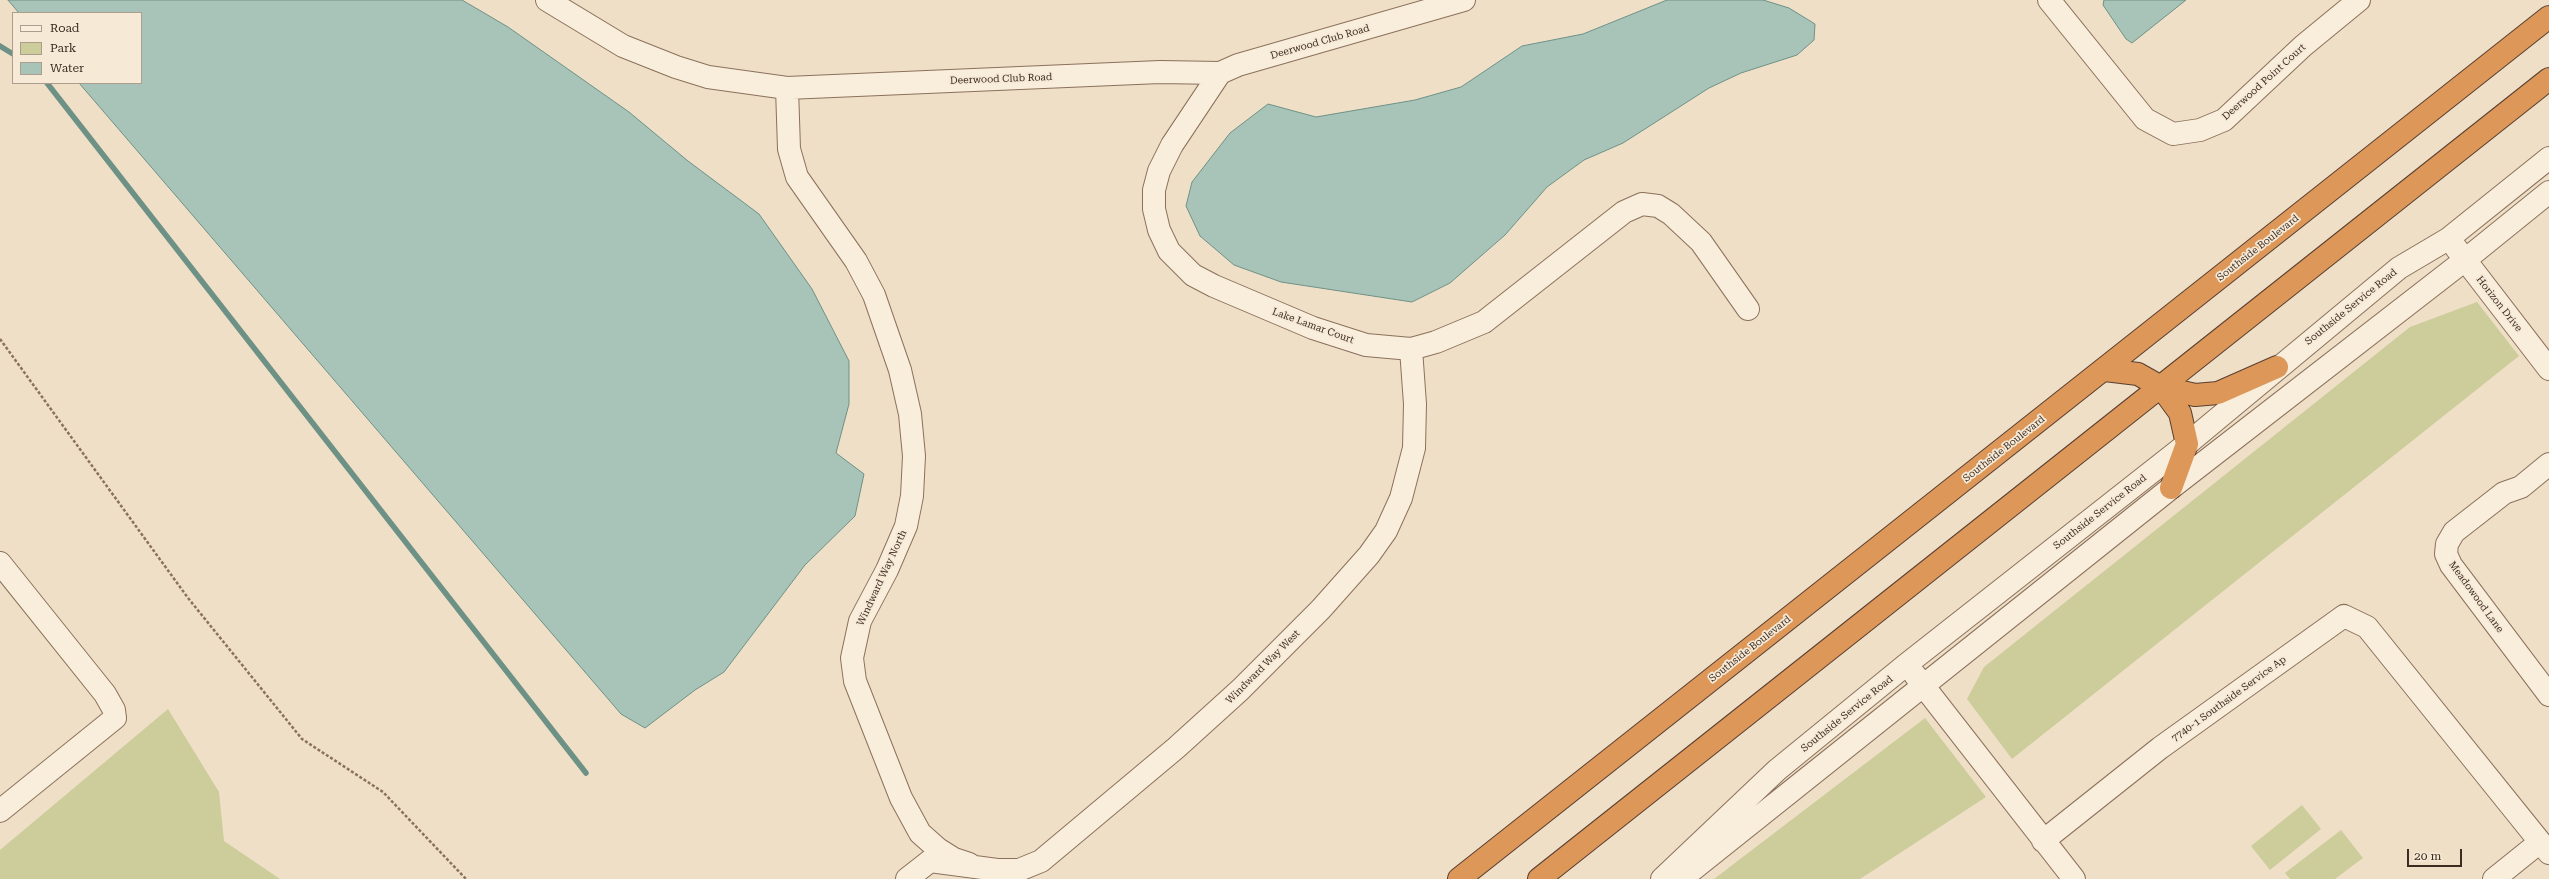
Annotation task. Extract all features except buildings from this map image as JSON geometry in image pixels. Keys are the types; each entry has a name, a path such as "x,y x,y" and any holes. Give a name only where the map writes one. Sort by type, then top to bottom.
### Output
{"highway":[{"name":"Southside Boulevard","path":"1459,879 2549,17"},
{"path":"1540,879 2549,79"},
{"path":"2104,370 2138,374 2161,387 2195,395 2218,393 2277,367"},
{"path":"2161,387 2180,413 2187,444 2171,488"}],"street":[{"name":"Deerwood Club Road","path":"547,0 624,46 676,67 708,77 787,88 1160,72 1220,73 1238,65 1464,0"},
{"name":"Deerwood Point Court","path":"2050,0 2145,119 2173,134 2200,130 2224,120 2303,46 2359,0"},
{"name":"Lake Lamar Court","path":"1220,73 1172,145 1159,171 1154,190 1154,209 1158,230 1169,251 1193,275 1214,286 1306,325 1366,345 1411,349 1436,342 1484,322 1624,212 1642,204 1658,206 1671,214 1701,242 1748,309"},
{"name":"Windward Way North","path":"787,88 789,149 797,177 856,261 874,294 900,370 911,421 914,456 912,496 906,526 887,570 860,621 852,658 855,681 901,798 920,833 971,872"},
{"name":"Southside Service Road","path":"1662,879 1777,770 1907,664 2187,444 2277,367 2400,268 2448,239 2549,158"},
{"path":"1681,879 1924,687 2171,488 2465,260 2549,192"},
{"name":"Horizon Drive","path":"2448,239 2549,369"},
{"name":"Windward Way West","path":"971,872 1019,870 1041,861 1176,748 1240,690 1321,609 1369,556 1386,531 1401,498 1414,448 1415,404 1411,349"},
{"name":"Meadowood Lane","path":"2549,464 2521,487 2504,493 2454,532 2447,544 2446,554 2451,565 2549,695"},
{"path":"0,563 107,697 115,718 0,811"},
{"name":"7740-1 Southside Service Ap","path":"2043,841 2160,748 2344,616 2367,627 2545,847"},
{"path":"1907,664 2074,879"},
{"path":"2494,879 2545,847"},
{"path":"907,879 930,860 971,872"}],"path":[{"path":"0,339 188,598 302,739 383,792 466,879"}],"green space":[{"path":"2477,302 2519,356 2012,759 1967,699 1984,667 2410,327"},
{"path":"168,709 219,792 224,841 280,879 0,879 0,850"},
{"path":"1925,718 1986,797 1860,879 1714,879"},
{"path":"2302,805 2321,829 2270,870 2251,846"},
{"path":"2341,830 2363,858 2335,879 2290,879 2285,873"}],"water":[{"path":"8,0 462,0 508,27 629,112 688,161 759,214 812,289 849,361 849,404 836,453 864,474 855,516 805,565 724,672 695,690 645,728 621,714 80,84 142,84 142,12 18,12"},
{"path":"1667,0 1763,0 1789,8 1815,24 1814,40 1797,55 1741,73 1709,88 1623,143 1584,160 1547,187 1505,235 1450,283 1412,302 1281,282 1234,265 1200,236 1186,206 1192,182 1230,133 1268,104 1316,117 1415,100 1461,87 1522,46 1583,34"},
{"path":"2104,0 2186,0 2132,43 2126,39 2103,5"}],"waterway":[{"path":"0,46 12,53"},
{"path":"48,84 586,773"}]}
